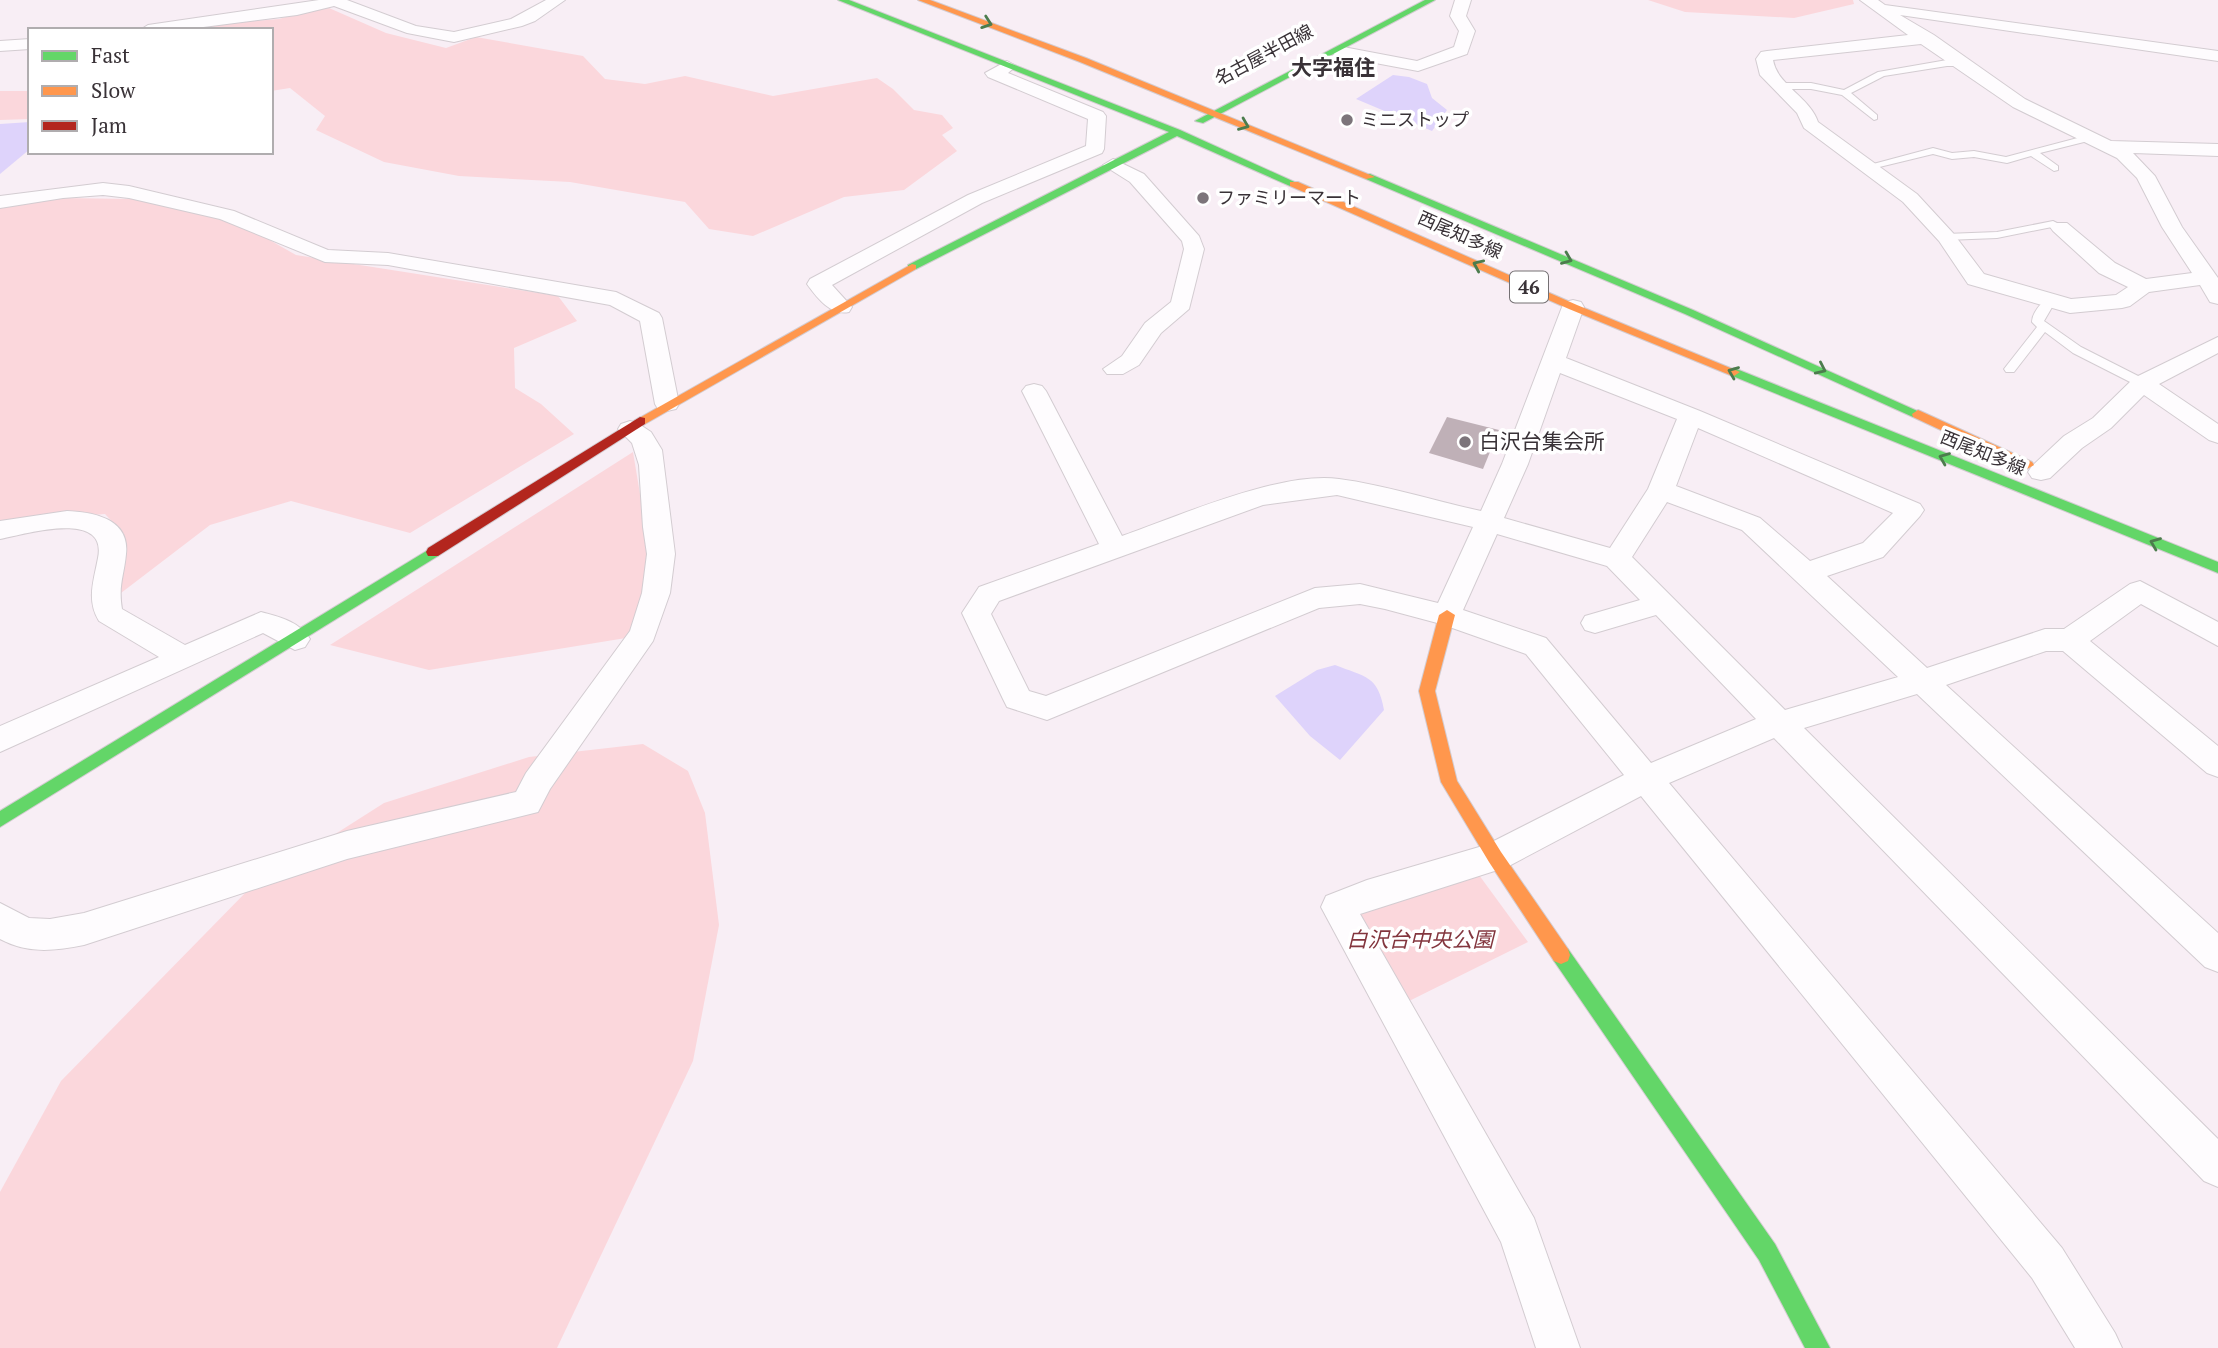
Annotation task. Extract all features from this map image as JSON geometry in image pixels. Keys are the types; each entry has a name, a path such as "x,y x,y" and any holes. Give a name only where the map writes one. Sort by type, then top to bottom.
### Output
{"main road":[{"name":"西尾知多線","path":"842,0 1177,132 1573,307 2218,568"},
{"name":"西尾知多線","path":"922,0 1003,28 1589,268 1818,368 2047,475"},
{"name":"名古屋半田線","path":"0,820 295,639 667,404 963,239 1177,132 1403,0"},
{"name":"名古屋半田線","path":"1209,111 1338,51 1431,0"},
{"path":"1447,615 1427,691 1449,782 1495,858 1767,1252 1818,1348"}],"street":[{"path":"160,28 298,10 335,1 413,30 454,37 529,18 557,0"},
{"path":"1338,51 1418,66 1461,50 1467,31 1458,16 1462,0"},
{"path":"1873,4 1928,38 2011,98 2124,155 2145,176 2172,227 2213,285"},
{"path":"1873,4 2218,56"},
{"path":"1928,38 1767,56 1764,59 1766,71 1806,111 1810,124 1910,198 1945,237 1976,279 2049,302 2078,306 2122,301 2143,286"},
{"path":"0,46 28,44"},
{"path":"841,307 818,284 975,199 1095,149 1097,116 994,73 1007,66"},
{"path":"2098,142 2218,150"},
{"path":"1113,165 1137,178 1192,240 1194,249 1181,304 1140,342 1131,360 1115,369"},
{"path":"0,202 63,192 129,192 227,215 325,256 388,260 616,299 650,318 667,404"},
{"path":"2060,227 2107,268 2143,286 2213,285"},
{"path":"1447,615 1515,464 1573,307"},
{"path":"2047,475 2073,442 2102,423 2142,383 2218,344"},
{"path":"1554,362 1691,416 1911,510 1872,551 1806,573"},
{"path":"2142,383 2218,435"},
{"path":"1034,391 1115,550"},
{"path":"1617,559 1661,490 1691,416"},
{"path":"0,918 10,929 27,935 84,929 347,845 527,803 537,782 643,634 656,593 661,554 656,527 652,465 642,438 630,429"},
{"path":"2100,1348 2047,1263 1535,646 1447,615 1360,594 1315,598 1047,708 1018,699 976,612 989,594 1259,498 1305,489 1337,487 1488,522 1617,559 1777,724 2218,1167"},
{"path":"1661,490 1751,524 2218,956"},
{"path":"0,530 82,519 103,526 112,540 113,552 105,589 109,614 184,658"},
{"path":"1558,1348 1520,1233 1338,907 1367,895 1495,858 1645,779 1777,724 1922,681 2045,640 2070,640 2140,591 2218,635"},
{"path":"1595,623 1660,604"},
{"path":"0,740 261,622 278,627 295,639"},
{"path":"2070,640 2218,764"}],"lane":[{"path":"1845,93 1881,74 1947,63 1964,63"},
{"path":"1780,86 1811,86 1845,93 1874,117"},
{"path":"1867,167 1933,151 1952,156 1974,154 2007,160 2032,152 2098,142"},
{"path":"2032,152 2054,169"},
{"path":"1945,237 1997,235 2053,224 2060,227"},
{"path":"2049,302 2038,317 2038,322 2077,351 2142,383"},
{"path":"2010,369 2044,325"}],"green space":[{"path":"1648,0 1853,0 1854,4 1794,18 1685,12"},
{"path":"329,8 386,33 446,48 476,37 583,56 605,79 645,84 685,76 773,96 877,78 893,89 914,110 942,115 953,128 942,135 957,151 904,190 844,197 753,236 709,229 685,202 570,182 459,176 384,162 316,130 325,116 290,88 273,91 273,28 202,28 201,25 279,19 310,10"},
{"path":"0,91 28,91 28,119 0,120"},
{"path":"60,198 133,199 217,218 259,234 296,255 558,296 577,321 514,348 515,388 541,404 574,434 410,533 291,501 210,525 121,593 124,534 105,514 0,522 0,206"},
{"path":"633,452 647,536 651,584 632,637 429,670 330,645"},
{"path":"643,744 688,771 705,813 719,925 693,1061 557,1348 0,1348 0,1192 61,1081 249,889 384,803 529,757"},
{"name":"白沢台中央公園","path":"1479,875 1528,942 1395,1008 1338,907"}],"shaded area":[{"path":"1393,75 1409,77 1427,84 1432,98 1447,110 1432,131 1356,99"},
{"path":"28,122 28,151 0,174 0,124"},
{"path":"1335,665 1362,675 1374,684 1384,710 1340,760 1310,736 1275,696 1317,670"}],"building":[{"name":"白沢台集会所","path":"1447,417 1499,430 1483,469 1429,453"}],"traffic: fast":[{"path":"842,0 1177,132 1294,184"},
{"path":"1200,121 1431,0"},
{"path":"912,267 1177,132"},
{"path":"1370,177 1689,312 1918,414"},
{"path":"1734,372 2218,568"},
{"path":"0,820 433,552"},
{"path":"1561,955 1767,1252 1818,1348"}],"traffic: slow":[{"path":"922,0 1083,60 1370,177"},
{"path":"1294,184 1573,307 1734,372"},
{"path":"640,421 912,267"},
{"path":"1918,414 2027,465"},
{"path":"1447,615 1427,691 1449,782 1495,857 1561,955"}],"traffic: jam":[{"path":"433,552 640,421"}],"place":[{"name":"ミニストップ","path":"1347,120"},
{"name":"ファミリーマート","path":"1203,198"},
{"name":"白沢台集会所","path":"1465,442"}],"district":[{"name":"大字福住","path":"1333,68"}]}
